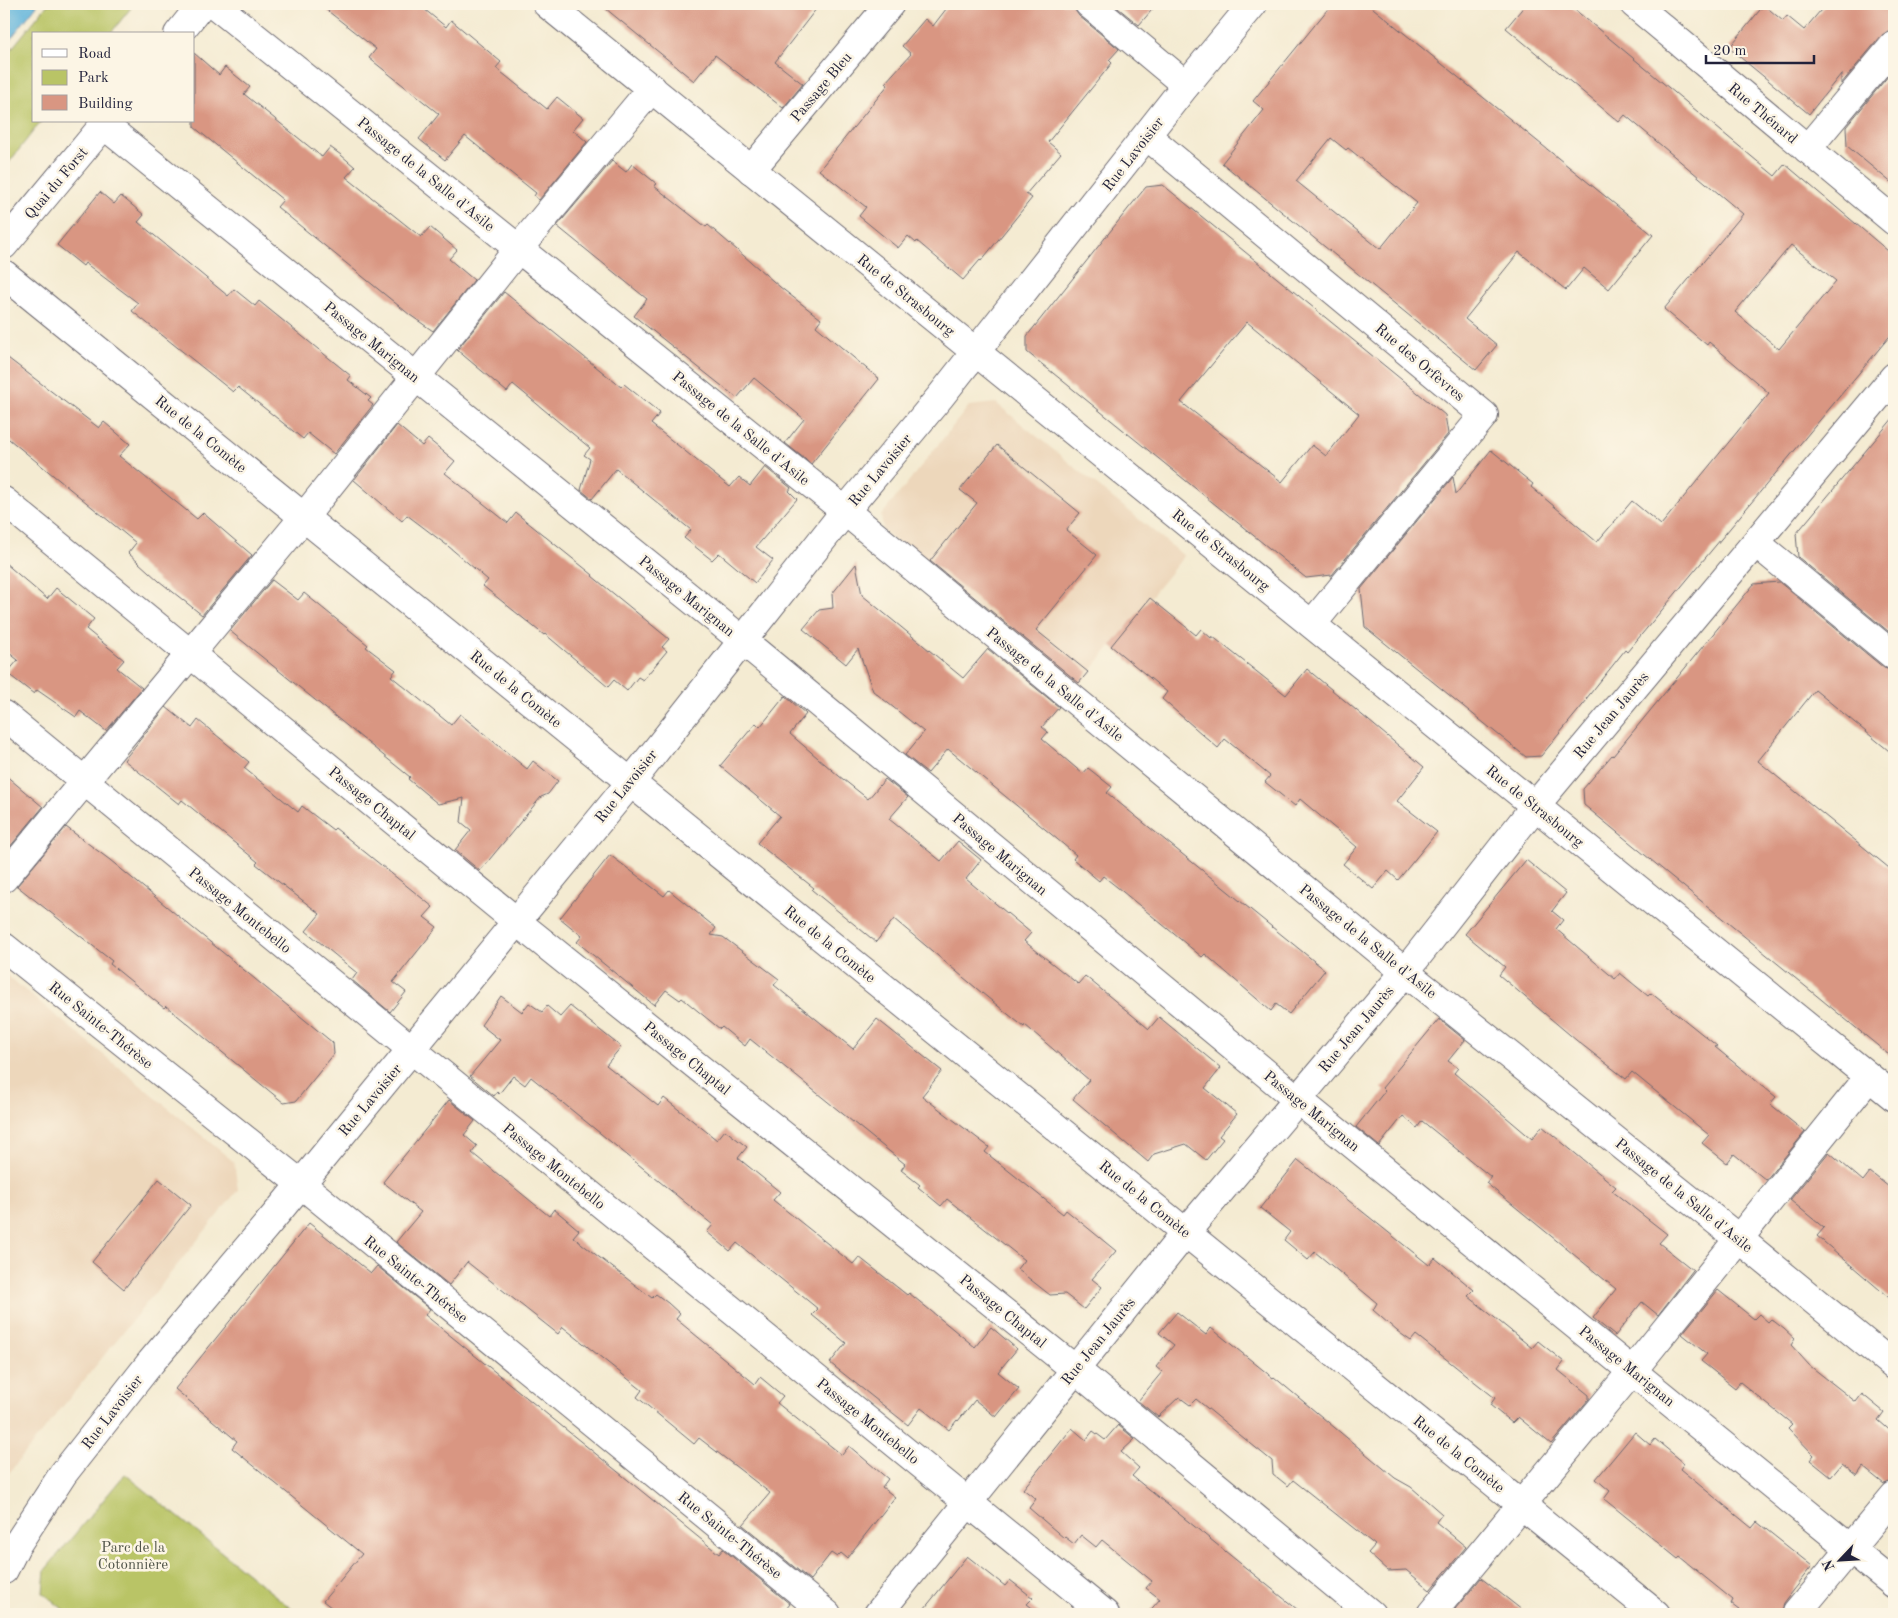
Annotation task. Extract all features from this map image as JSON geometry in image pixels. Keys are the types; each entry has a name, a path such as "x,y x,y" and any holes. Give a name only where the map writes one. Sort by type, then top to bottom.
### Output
{"street":[{"path":"180,32 202,4"},
{"name":"Passage de la Salle d'Asile","path":"214,4 845,511 1405,972 1739,1239 1894,1366"},
{"name":"Rue de Strasbourg","path":"547,4 1894,1097"},
{"name":"Passage Bleu","path":"751,170 890,4"},
{"path":"1089,4 1186,85"},
{"name":"Rue Lavoisier","path":"4,1570 16,1546 64,1474 151,1362 412,1050 631,782 845,511 976,352 1186,85 1253,4"},
{"name":"Rue Thénard","path":"1634,4 1894,221"},
{"path":"1807,149 1894,45"},
{"path":"4,878 304,517 519,248 652,88"},
{"name":"Quai du Forst","path":"4,245 106,123"},
{"name":"Passage Marignan","path":"106,123 415,377 742,640 1297,1099 1633,1370 1894,1584"},
{"name":"Rue des Orfèvres","path":"1147,136 1484,415 1312,624"},
{"name":"Rue de la Comète","path":"4,274 1656,1614"},
{"name":"Rue Jean Jaurès","path":"878,1614 1186,1232 1405,972 1535,806 1894,377"},
{"name":"Passage Chaptal","path":"4,501 516,921 1076,1370 1371,1614"},
{"path":"1756,543 1894,656"},
{"name":"Passage Montebello","path":"4,715 1105,1614"},
{"name":"Rue Sainte-Thérèse","path":"4,947 301,1184 827,1614"},
{"path":"1431,1614 1633,1370 1869,1077"},
{"path":"1796,1614 1894,1496"}],"shaded area":[{"path":"996,403 1184,556 1076,689 883,530 881,516 969,406"},
{"path":"4,973 234,1162 238,1190 4,1479"}],"green space":[{"path":"48,4 134,4 112,32 32,32 32,122 40,122 4,169 4,58"},
{"name":"Parc de la Cotonnière","path":"125,1474 298,1614 69,1614 43,1593 45,1570"}],"water":[{"path":"4,4 38,4 4,47"}],"building":[{"path":"319,4 418,4 446,27 451,20 501,62 496,68 547,109 557,97 583,118 573,130 587,142 539,200 534,196 536,193 465,136 445,160 419,139 439,114 369,58 376,49"},
{"path":"600,4 820,4 775,62 803,84 783,108 715,55 694,81"},
{"path":"950,4 1074,4 1079,16 1119,49 1109,60 1112,63 1048,142 1061,153 1026,194 1032,198 981,261 963,280 917,241 916,243 908,236 898,248 859,216 866,207 819,170 888,85 885,83 911,54 902,46 925,19 933,26"},
{"path":"1113,4 1157,4 1139,25"},
{"path":"1332,4 1368,4 1653,235 1609,289 1584,268 1566,290 1519,252 1465,319 1497,345 1476,370 1222,163 1264,110 1253,101","holes":["1331,138 1346,150 1348,148 1417,203 1380,249 1296,181"]},
{"path":"1526,4 1568,4 1775,176 1785,164 1894,256 1894,331 1627,652 1625,650 1541,756 1526,757 1365,627 1361,589 1453,477 1456,494 1491,450 1533,484 1531,487 1597,542 1632,501 1661,525 1769,393 1709,342 1707,345 1664,309 1743,214 1625,115 1619,122 1506,28","holes":["1791,245 1836,281 1779,349 1735,312"]},
{"path":"1826,4 1894,4 1894,30 1882,35 1841,84 1841,74 1809,114 1729,48 1764,5 1783,21 1787,16 1804,30"},
{"path":"195,54 219,75 225,67 250,87 244,94 322,157 330,147 341,155 355,167 346,177 421,237 430,227 457,250 449,259 474,280 433,331 410,315 277,207 283,200 194,127"},
{"path":"1894,69 1894,185 1847,146 1846,127"},
{"path":"612,161 626,172 632,164 657,184 654,186 706,227 708,225 780,287 821,319 816,326 879,379 811,464 785,443 804,419 754,378 737,398 634,316 647,299 557,226"},
{"path":"1163,185 1445,415 1448,434 1332,575 1306,578 1027,352 1027,336 1146,187","holes":["1247,322 1359,414 1326,456 1312,445 1282,482 1181,402"]},
{"path":"100,192 114,204 121,196 144,215 138,222 228,296 234,289 255,306 259,301 351,376 348,380 371,398 368,401 373,405 334,454 308,433 303,439 238,387 233,392 132,311 138,303 85,263 83,266 57,245"},
{"path":"504,292 621,387 624,384 660,413 651,424 730,487 739,477 750,486 765,467 791,488 789,491 797,499 756,547 773,560 755,583 719,553 712,560 684,538 691,530 616,469 592,499 581,490 590,459 584,455 590,448 513,384 507,392 457,350"},
{"path":"4,355 99,428 104,422 130,444 119,456 197,519 203,513 252,555 202,615 159,581 128,553 136,543 4,435"},
{"path":"1894,417 1894,636 1798,557 1796,534"},
{"path":"397,425 422,446 428,439 455,461 445,473 508,523 516,513 669,639 662,647 667,651 643,680 638,677 627,691 614,680 608,687 545,634 483,586 488,580 448,546 407,515 402,521 354,480"},
{"path":"997,445 1080,513 1066,530 1097,555 1036,630 1088,672 1079,683 930,561 977,503 960,490"},
{"path":"4,562 47,599 56,588 94,619 86,629 124,660 117,668 142,688 106,731 80,711 76,717 37,690 34,694 7,673 18,660 4,649"},
{"path":"856,564 862,595 963,678 988,649 1059,707 1042,727 1048,732 1042,739 1083,774 1088,768 1112,787 1107,793 1325,970 1289,1014 1276,1004 1271,1011 1205,954 1202,957 1103,876 1099,881 1073,859 1076,855 948,749 928,773 905,755 924,732 873,691 858,649 846,664 803,629 819,610 833,608 832,594"},
{"path":"272,580 298,600 304,593 368,645 366,647 396,670 391,676 451,725 460,714 527,769 533,761 558,781 548,794 541,797 480,871 455,850 471,830 461,822 464,798 438,804 408,779 410,777 230,631"},
{"path":"1779,582 1884,668 1894,671 1894,755 1815,690 1758,761 1894,872 1894,1059 1584,805 1583,789 1613,756 1754,584"},
{"path":"1150,598 1196,635 1201,629 1211,638 1212,636 1286,695 1307,669 1424,767 1397,801 1437,832 1398,880 1388,871 1373,889 1343,864 1357,847 1300,799 1295,806 1265,782 1270,776 1225,739 1218,748 1162,699 1167,692 1111,646"},
{"path":"785,696 806,714 790,734 839,776 868,799 885,779 908,797 889,819 941,861 958,841 981,860 966,879 1031,933 1024,941 1078,984 1085,976 1149,1029 1159,1017 1221,1068 1205,1088 1237,1114 1219,1136 1223,1139 1206,1160 1186,1144 1154,1154 1148,1162 1073,1099 1089,1080 1025,1025 1024,1027 894,919 876,942 812,890 814,888 757,843 780,816 720,766 756,723 760,727"},
{"path":"166,707 192,728 198,720 249,762 244,768 298,812 302,806 333,830 335,828 433,907 424,917 437,927 393,982 406,992 390,1012 352,980 357,973 306,931 320,914 256,864 258,862 182,800 179,804 124,760"},
{"path":"4,774 43,807 4,854"},
{"path":"66,827 110,860 333,1043 334,1054 296,1101 284,1103 166,1006 164,1008 110,964 112,961 17,886"},
{"path":"610,855 664,896 669,890 716,928 711,935 723,937 779,979 774,985 853,1049 877,1019 942,1071 922,1096 989,1147 985,1152 1063,1214 1066,1210 1116,1251 1092,1279 1102,1287 1084,1309 1065,1294 1050,1295 1017,1269 1024,1260 947,1199 941,1206 918,1187 920,1185 901,1170 905,1164 750,1039 745,1046 722,1027 720,1029 682,998 680,1000 666,990 654,1005 577,942 582,936 560,918"},
{"path":"1526,860 1566,893 1552,911 1563,920 1556,929 1615,979 1620,973 1648,996 1651,993 1717,1046 1715,1047 1776,1097 1770,1104 1805,1132 1766,1180 1734,1154 1727,1163 1702,1143 1709,1135 1632,1072 1626,1079 1576,1040 1499,975 1505,967 1465,934"},
{"path":"501,996 522,1012 529,1003 542,1012 547,1006 560,1017 570,1006 621,1047 606,1065 658,1106 664,1098 717,1140 725,1130 747,1147 738,1158 780,1192 773,1200 853,1264 859,1257 907,1295 909,1293 975,1347 991,1327 1017,1349 998,1372 1019,1389 996,1417 975,1400 949,1430 921,1408 908,1425 830,1363 846,1343 812,1315 818,1309 737,1243 730,1251 707,1232 713,1225 531,1077 525,1085 513,1076 499,1094 497,1092 494,1096 470,1076 500,1040 481,1025"},
{"path":"1439,1019 1465,1040 1448,1061 1458,1068 1454,1073 1532,1139 1542,1126 1616,1187 1612,1191 1667,1234 1659,1243 1693,1270 1658,1315 1642,1302 1615,1336 1593,1318 1616,1289 1486,1183 1491,1177 1422,1121 1417,1128 1403,1116 1379,1146 1356,1127 1385,1091 1382,1088"},
{"path":"449,1100 475,1121 464,1135 477,1146 472,1153 549,1216 554,1209 579,1230 573,1237 652,1298 656,1294 668,1303 680,1314 676,1319 755,1384 760,1377 783,1396 777,1403 842,1455 849,1446 888,1479 882,1487 895,1497 847,1558 841,1553 837,1557 831,1553 810,1580 743,1525 770,1493 699,1438 694,1444 637,1397 642,1390 563,1327 558,1334 467,1262 449,1285 396,1242 421,1212 383,1182"},
{"path":"1829,1152 1863,1181 1870,1172 1894,1191 1894,1302 1817,1236 1824,1228 1790,1200"},
{"path":"1298,1160 1429,1265 1435,1258 1474,1290 1468,1296 1532,1348 1538,1341 1564,1362 1558,1370 1589,1395 1589,1399 1551,1444 1518,1417 1512,1423 1490,1405 1495,1398 1416,1335 1411,1341 1397,1331 1373,1310 1377,1303 1315,1252 1308,1260 1284,1240 1290,1232 1260,1208"},
{"path":"159,1179 191,1205 124,1289 92,1262"},
{"path":"309,1223 371,1273 377,1266 430,1309 425,1315 719,1554 723,1549 790,1604 782,1614 340,1614 323,1601 362,1554 232,1448 237,1441 175,1389"},
{"path":"1718,1290 1754,1319 1759,1314 1768,1322 1771,1319 1784,1329 1795,1339 1791,1345 1809,1365 1856,1402 1862,1394 1884,1412 1878,1420 1894,1434 1894,1481 1884,1484 1863,1467 1857,1476 1842,1464 1831,1477 1810,1460 1814,1455 1788,1428 1792,1424 1740,1382 1735,1388 1701,1361 1707,1354 1682,1334"},
{"path":"1177,1312 1206,1335 1211,1328 1274,1377 1395,1478 1411,1487 1442,1514 1436,1522 1466,1547 1430,1590 1406,1570 1388,1571 1368,1553 1375,1545 1293,1480 1288,1486 1273,1474 1272,1461 1196,1399 1190,1405 1179,1397 1158,1417 1138,1401 1162,1372 1156,1367 1174,1345 1159,1333"},
{"path":"1118,1425 1135,1439 1121,1452 1139,1468 1132,1476 1303,1614 1147,1614 1160,1599 1146,1588 1152,1581 1102,1540 1096,1547 1081,1535 1074,1544 1064,1538 1029,1508 1036,1499 1023,1489 1072,1428 1086,1440 1093,1431 1105,1440"},
{"path":"1635,1432 1650,1445 1655,1439 1684,1463 1680,1469 1752,1528 1757,1522 1812,1566 1789,1595 1781,1614 1744,1614 1731,1604 1733,1600 1680,1557 1678,1559 1604,1499 1610,1491 1596,1479"},
{"path":"967,1556 1005,1586 1010,1580 1033,1598 1027,1604 1040,1614 920,1614"},
{"path":"1481,1578 1527,1614 1461,1614 1455,1609"}]}
